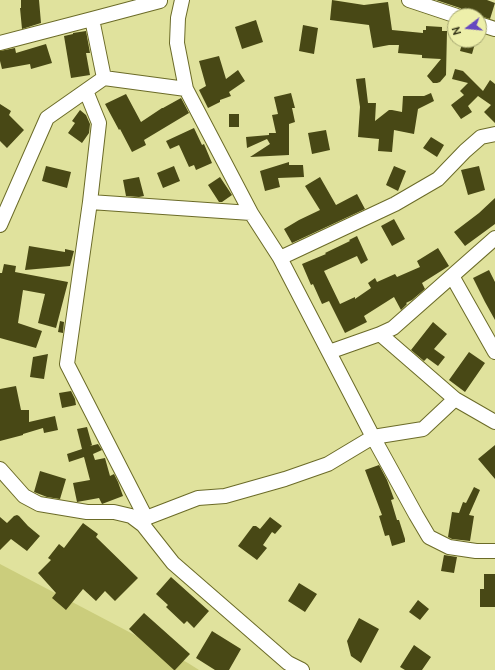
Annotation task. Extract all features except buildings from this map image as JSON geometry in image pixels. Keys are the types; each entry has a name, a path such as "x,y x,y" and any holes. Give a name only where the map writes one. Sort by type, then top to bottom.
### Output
{"street":[{"path":"409,0 447,13"},
{"path":"0,43 159,1 181,3 178,18 177,43 186,89 251,213 280,258 412,509 429,537 449,548 476,551 495,551"},
{"path":"92,19 104,78"},
{"path":"0,225 47,118 104,78 186,89"},
{"path":"86,91 99,123 90,202 67,364 144,522 173,563 288,663 302,670"},
{"path":"280,258 395,204 438,179 481,137 495,134"},
{"path":"90,202 251,213"},
{"path":"329,352 393,328 495,238"},
{"path":"452,276 495,352"},
{"path":"380,334 455,400 495,422"},
{"path":"0,469 24,496 39,504 86,512 114,512 131,516 144,522 198,498 225,496 285,479 328,464 374,437 423,429 455,400"}],"green space":[{"path":"0,564 188,663 199,670 0,670"}]}
